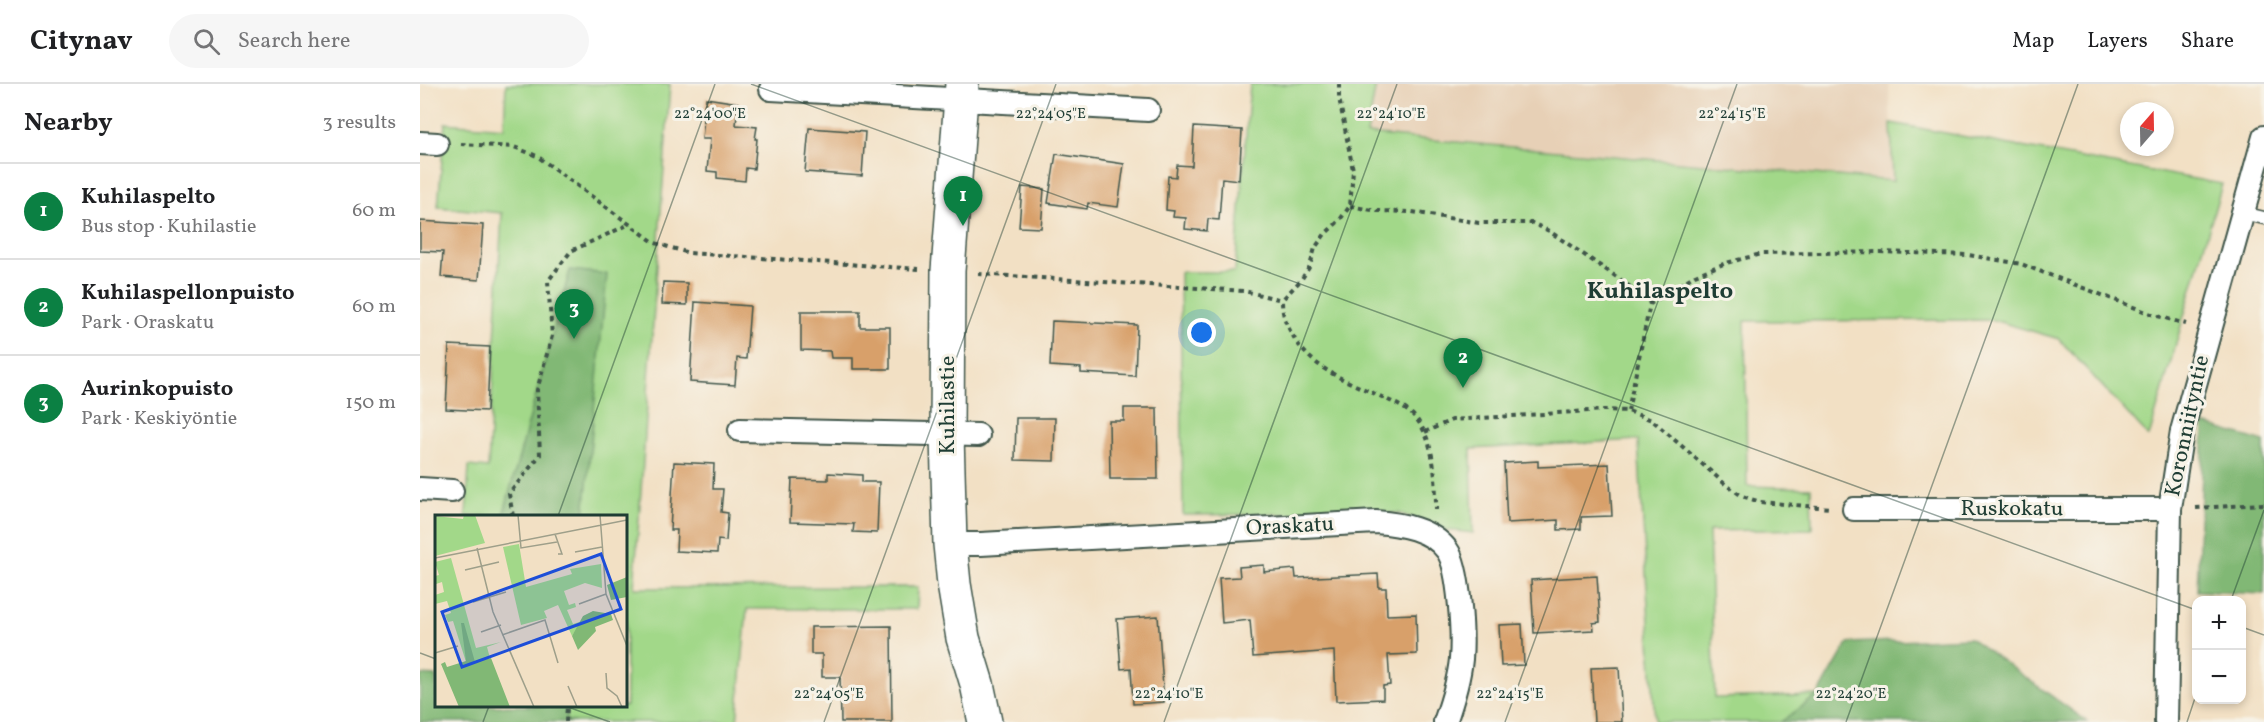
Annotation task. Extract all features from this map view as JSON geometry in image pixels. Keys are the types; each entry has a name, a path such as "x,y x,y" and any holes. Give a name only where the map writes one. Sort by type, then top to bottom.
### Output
{"street":[{"path":"771,89 961,92 1148,110"},
{"name":"Kuhilastie","path":"961,92 948,271 963,435 950,544 963,638 977,684 985,722"},
{"name":"Koronniityntie","path":"2166,722 2170,509 2182,431 2210,331 2253,215 2264,137"},
{"path":"740,430 963,435"},
{"path":"420,489 453,491"},
{"name":"Ruskokatu","path":"1854,509 2170,509"},
{"name":"Oraskatu","path":"950,544 1376,522 1414,528 1433,537 1447,551 1455,567 1461,658 1445,722"}],"path":[{"path":"1339,84 1339,98 1353,170 1350,206 1339,221 1324,234 1315,248 1310,266 1301,280 1282,300 1282,314 1298,346 1312,360 1348,383 1403,408 1416,418 1425,432 1432,452 1436,508 1433,537"},
{"path":"428,143 514,147 529,153 561,173 655,243 689,253 1244,291 1282,300"},
{"path":"1350,206 1479,222 1532,223 1549,231 1624,282 1650,303"},
{"path":"513,515 509,494 540,455 537,390 552,336 548,281 571,251 631,224"},
{"path":"1628,411 1650,303 1695,275 1726,263 1761,254 1880,252 1968,255 2021,264 2154,315 2210,331"},
{"path":"980,284 981,262"},
{"path":"1425,432 1452,420 1628,411 1652,420 1742,496 1760,502 1854,509"},
{"path":"2170,509 2264,504"},
{"path":"566,722 567,707"}],"shaded area":[{"path":"1376,84 1889,84 1893,181 1366,134"}],"green space":[{"path":"506,84 670,84 634,588 918,587 917,609 747,609 737,722 566,722 535,707 627,707 627,515 466,515 469,466 488,468 502,213 438,207 445,123 504,128"},
{"path":"1250,84 1376,84 1367,134 1893,181 1891,123 2222,184 2149,437 2059,339 1993,320 1745,321 1747,486 1811,488 1812,529 1709,531 1715,698 1818,695 1781,722 1655,722 1638,440 1471,449 1473,533 1446,530 1399,513 1183,515 1180,272 1235,272"},
{"path":"570,270 607,274 584,515 503,515"},
{"path":"2204,424 2264,442 2264,594 2197,591"},
{"path":"1970,638 2088,722 1781,722 1818,695 1848,643"},
{"path":"420,675 435,676 435,707 567,707 566,721 575,722 420,722"}],"building":[{"path":"706,98 738,103 736,125 757,127 754,169 746,168 745,181 717,178 717,172 707,171 710,139 702,139"},
{"path":"1194,127 1242,130 1239,180 1222,178 1219,220 1208,219 1207,231 1185,229 1186,218 1173,217 1174,211 1166,210 1168,176 1176,177 1177,165 1192,166"},
{"path":"809,128 865,132 862,176 805,172"},
{"path":"1056,154 1124,164 1118,207 1088,203 1087,209 1048,203"},
{"path":"1022,187 1044,189 1041,228 1019,227"},
{"path":"420,221 483,225 479,280 441,277 443,252 420,251"},
{"path":"663,282 687,283 687,305 662,304"},
{"path":"695,302 750,306 746,359 737,358 735,385 690,382"},
{"path":"801,311 860,311 860,327 890,327 890,369 853,369 853,358 831,358 830,351 801,350"},
{"path":"1052,321 1137,325 1135,376 1081,373 1081,368 1050,366"},
{"path":"449,345 490,347 487,411 446,409"},
{"path":"1124,408 1157,408 1158,479 1110,479 1109,421 1124,421"},
{"path":"1016,418 1055,418 1054,461 1015,460"},
{"path":"1538,461 1538,467 1609,464 1612,516 1581,517 1581,529 1558,530 1558,520 1507,523 1504,463"},
{"path":"674,462 714,464 713,489 723,489 721,512 728,513 726,541 718,540 717,553 676,551 677,530 670,530"},
{"path":"828,473 862,475 862,482 879,482 877,533 853,532 854,524 790,522 792,479 828,480"},
{"path":"1264,565 1264,572 1295,569 1296,578 1378,574 1379,588 1386,588 1387,615 1416,614 1417,654 1388,655 1390,685 1383,686 1383,699 1336,701 1334,651 1253,657 1250,620 1222,623 1219,578 1240,577 1239,567"},
{"path":"1597,576 1600,622 1593,623 1594,630 1534,633 1531,580"},
{"path":"1158,616 1164,702 1133,704 1131,668 1121,669 1117,619"},
{"path":"1522,624 1524,665 1501,666 1499,625"},
{"path":"891,626 892,722 841,722 840,677 822,677 822,654 811,654 811,627"},
{"path":"1619,667 1622,722 1594,722 1591,668"}],"place":[{"name":"Kuhilaspelto","path":"963,226"},
{"name":"Aurinkopuisto","path":"574,339"},
{"name":"Kuhilaspellonpuisto","path":"1463,388"}],"district":[{"name":"Kuhilaspelto","path":"1660,292"}]}
